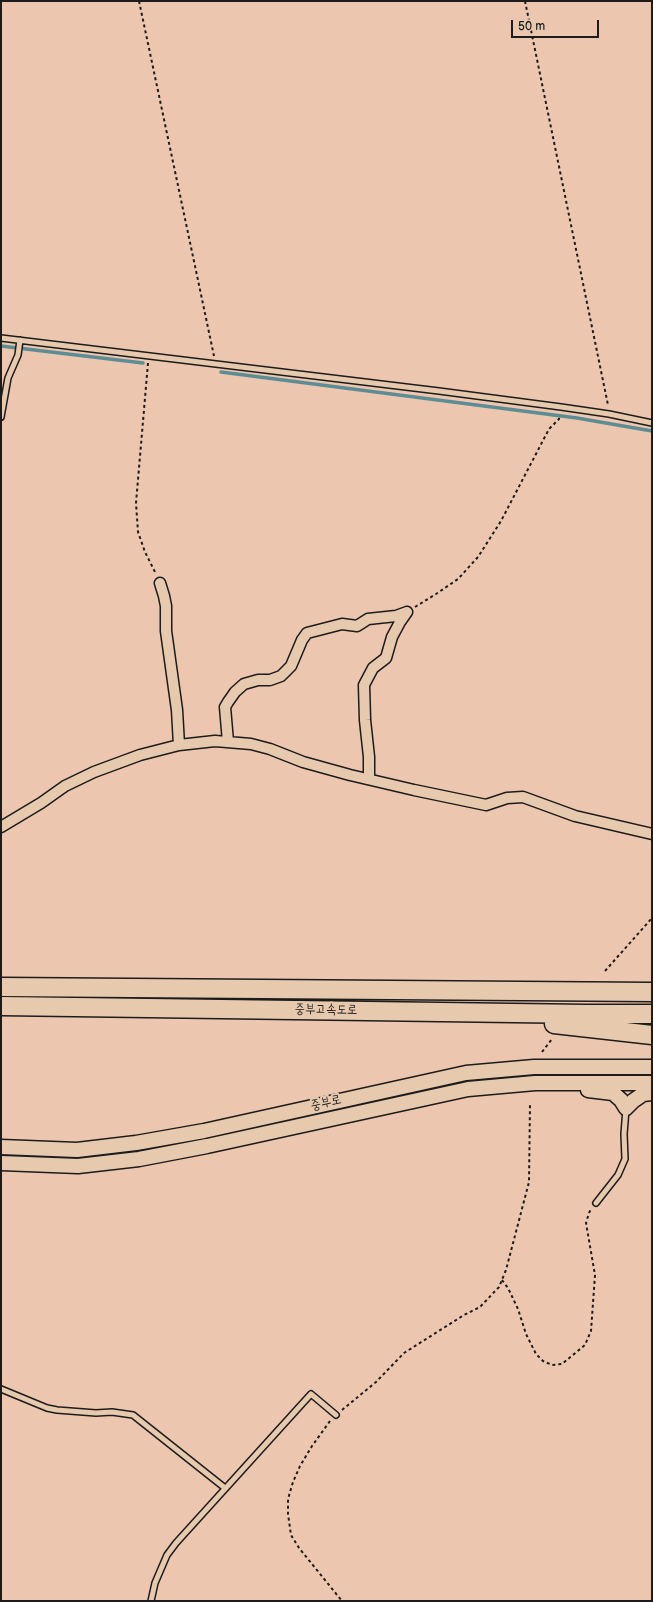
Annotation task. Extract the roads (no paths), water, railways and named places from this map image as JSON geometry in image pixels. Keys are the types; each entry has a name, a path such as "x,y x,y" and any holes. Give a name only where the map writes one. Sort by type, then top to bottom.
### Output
{"highway":[{"name":"중부고속도로","path":"1,987 646,991"},
{"name":"중부고속도로","path":"1,1006 652,1014"},
{"path":"441,1012 652,1035"}],"main road":[{"name":"중부로","path":"1,1147 77,1150 136,1143 204,1131 466,1073 534,1067 652,1067"},
{"name":"중부로","path":"1,1163 78,1166 139,1159 207,1146 468,1089 534,1083 652,1083"},
{"path":"534,1083 613,1093 621,1100 626,1108 643,1094 652,1093"}],"street":[{"path":"160,583 166,606 166,631 177,710 179,745"},
{"path":"228,742 225,707 228,702 244,684 258,680 270,680 281,676 291,666 302,640 307,633 342,624 357,626 368,619 396,616 408,612 400,622 392,637 386,658 373,668 364,685 369,779"},
{"path":"1,827 41,803 65,786 94,772 140,755 179,745 215,741 251,744 270,749 303,762 369,779 486,805 507,798 523,797 575,816 652,834"}],"lane":[{"path":"1,338 20,342 439,391 609,414 652,423"},
{"path":"1,417 8,378 18,355 20,342"},
{"path":"596,1203 618,1175 625,1159 624,1134 626,1108"},
{"path":"1,1390 47,1408 57,1410 96,1413 112,1412 133,1415 225,1488"},
{"path":"151,1601 154,1583 168,1555 193,1523 311,1394 336,1414"}],"waterway":[{"path":"1,346 143,363"},
{"path":"221,372 577,418 652,431"}]}
